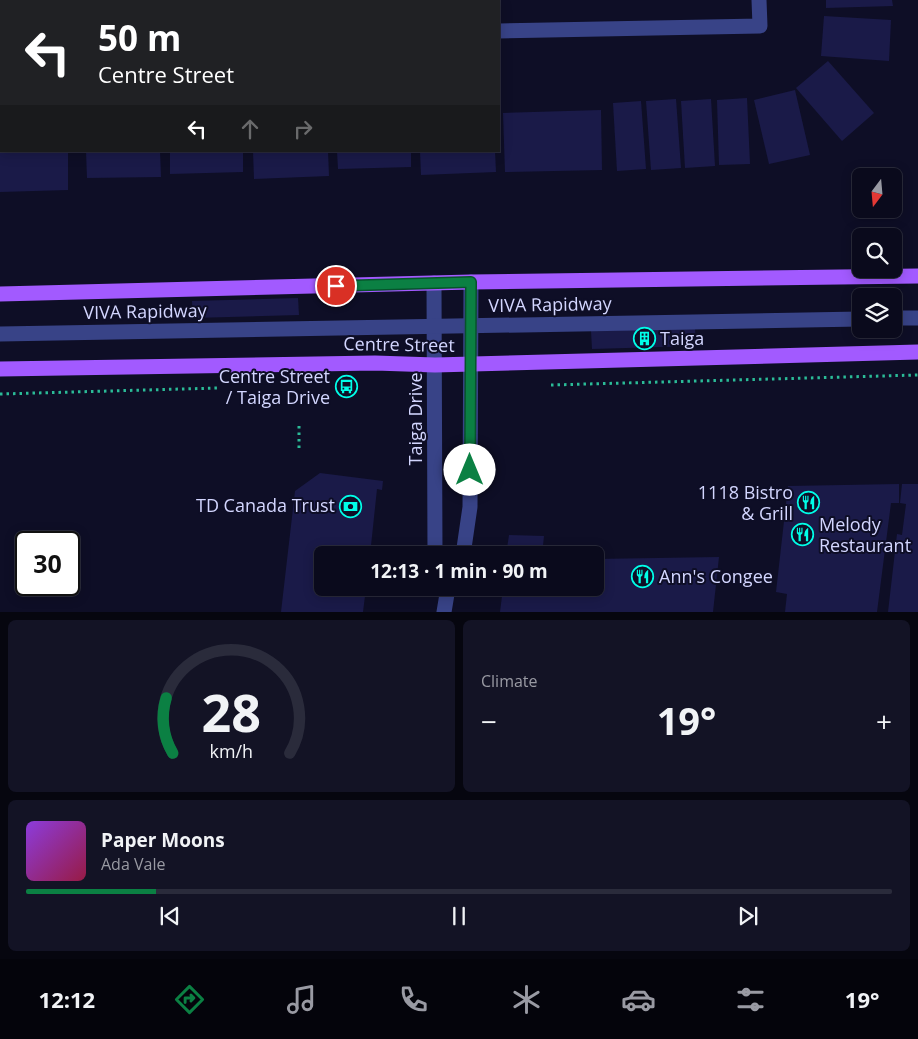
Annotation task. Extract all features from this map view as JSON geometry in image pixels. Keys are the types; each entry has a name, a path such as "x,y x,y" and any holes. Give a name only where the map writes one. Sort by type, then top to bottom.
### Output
{"main road":[{"path":"0,294 471,282 918,276"},
{"name":"Centre Street","path":"0,369 375,362 435,365 918,352"}],"street":[{"path":"500,30 760,26 759,0"},
{"path":"464,546 470,507 471,282"},
{"name":"Taiga Drive","path":"434,283 435,546"},
{"name":"VIVA Rapidway","path":"0,334 852,318"},
{"path":"902,318 918,318"},
{"path":"444,612 447,596"}],"path":[{"path":"562,385 918,375"},
{"path":"0,394 228,388"},
{"path":"298,426 299,452"}],"building":[{"path":"826,0 892,0 893,6 826,8"},
{"path":"824,16 891,20 889,61 821,56"},
{"path":"828,61 874,113 842,141 796,88"},
{"path":"795,90 810,155 769,164 754,100"},
{"path":"747,98 750,164 719,165 717,100"},
{"path":"676,99 681,168 651,170 646,101"},
{"path":"711,99 715,166 685,168 681,101"},
{"path":"641,101 646,169 617,171 613,103"},
{"path":"601,110 602,170 505,172 503,113"},
{"path":"0,152 68,152 68,190 0,192"},
{"path":"86,152 160,152 161,177 87,178"},
{"path":"170,152 243,152 243,172 170,174"},
{"path":"253,152 328,152 329,176 254,179"},
{"path":"337,152 411,152 411,167 338,169"},
{"path":"420,152 495,152 496,172 421,175"},
{"path":"298,298 299,315 193,318 192,301"},
{"name":"Taiga","path":"695,328 696,346 592,349 591,331"},
{"path":"320,473 383,481 382,490 377,489 371,546 314,546 314,596 365,596 363,612 281,612 295,491"},
{"path":"899,484 899,503 891,503 877,612 785,612 787,594 776,592 788,486"},
{"path":"902,484 918,484 918,612 888,612 897,534 902,535 906,504 900,503"},
{"path":"509,535 544,536 543,546 507,546"},
{"path":"719,557 713,612 500,612 502,596 604,596 604,559"}],"place":[{"name":"Taiga","path":"644,339"},
{"name":"Centre Street / Taiga Drive","path":"346,387"},
{"name":"1118 Bistro & Grill","path":"809,503"},
{"name":"TD Canada Trust","path":"351,506"},
{"name":"Melody Restaurant","path":"803,535"},
{"name":"Ann's Congee","path":"643,577"}],"route":[{"path":"336,286 471,282 470,470"}]}
